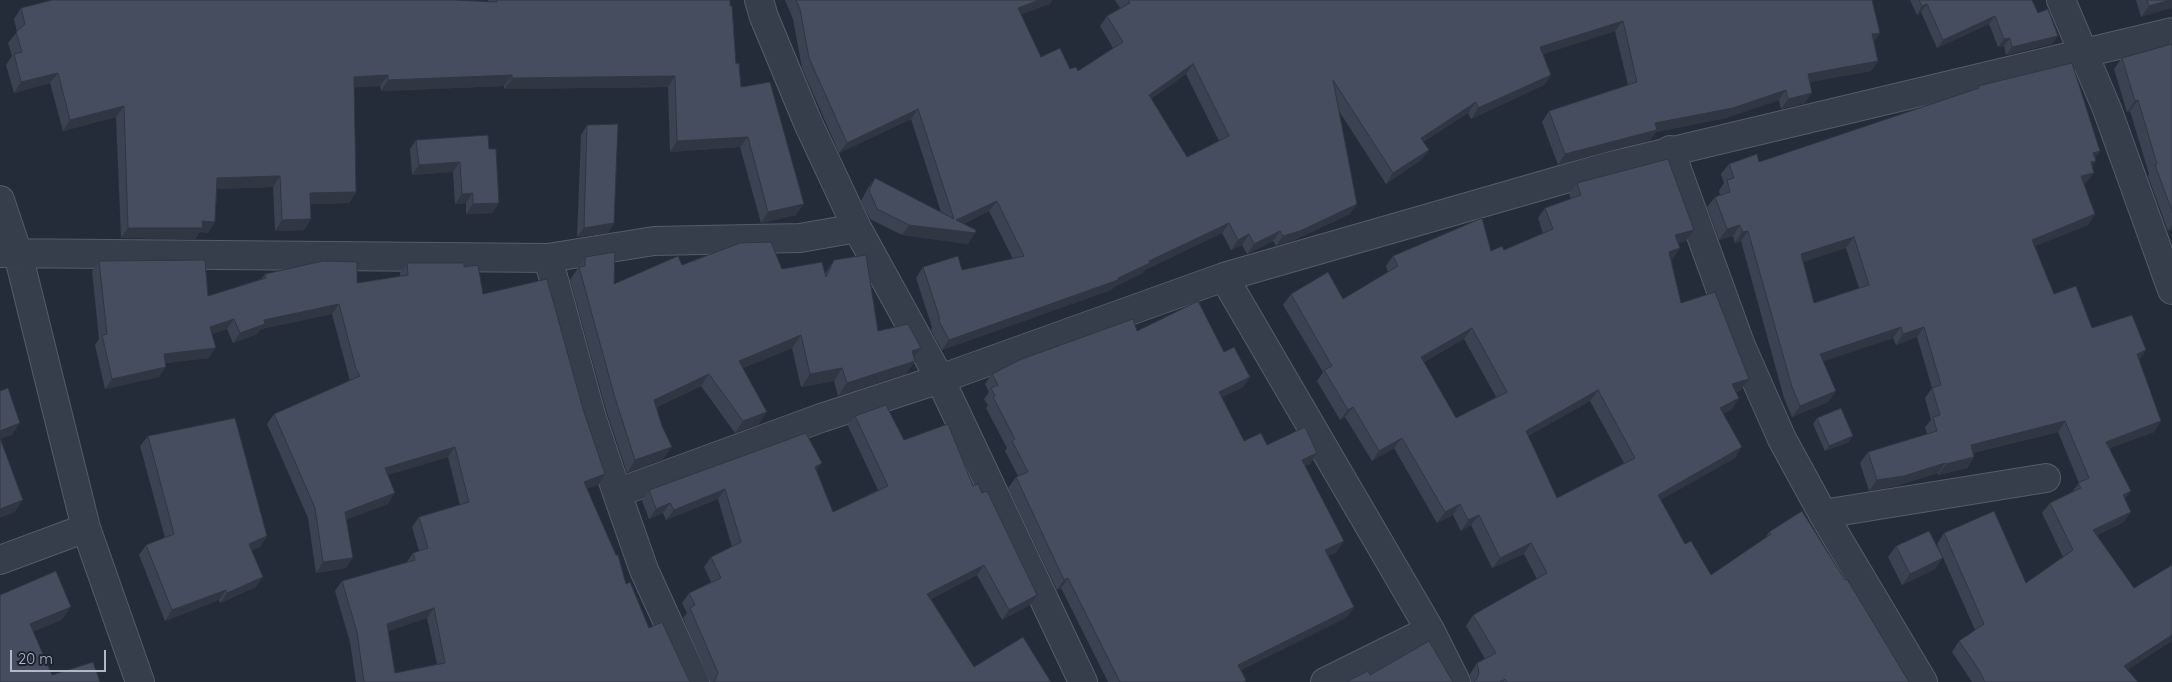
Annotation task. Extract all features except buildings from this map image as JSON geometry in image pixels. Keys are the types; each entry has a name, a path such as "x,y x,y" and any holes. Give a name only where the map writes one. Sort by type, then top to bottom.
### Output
{"street":[{"path":"759,0 764,17 804,114 857,228 940,379 1083,682"},
{"path":"2061,0 2107,109 2172,290"},
{"path":"617,493 820,418 940,379 1224,277 1526,189 1670,150 2172,32"},
{"path":"1670,150 1741,346 1782,440 1823,514 1923,682"},
{"path":"0,200 9,254 86,528 140,682"},
{"path":"9,254 548,258 654,241 800,238 857,228"},
{"path":"548,258 591,415 617,493 644,570 695,682"},
{"path":"1224,277 1430,630 1456,682"},
{"path":"1823,514 2046,478"},
{"path":"0,560 86,528"},
{"path":"1325,682 1430,630"}]}
